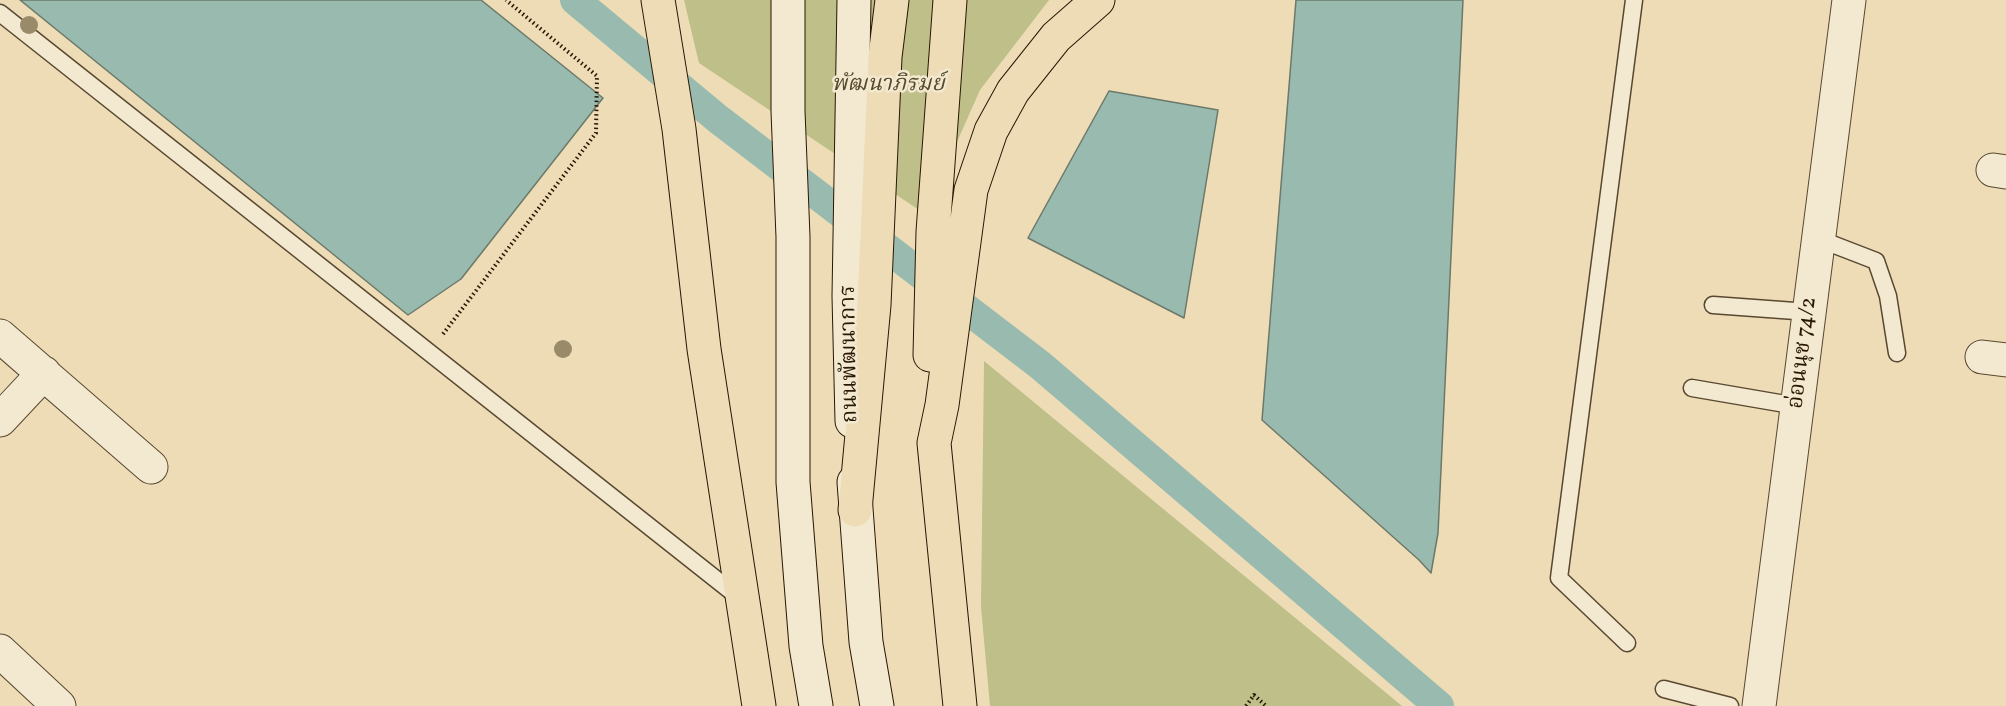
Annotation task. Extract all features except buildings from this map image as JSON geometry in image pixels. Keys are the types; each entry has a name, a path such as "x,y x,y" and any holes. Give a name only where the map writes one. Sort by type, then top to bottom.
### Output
{"main road":[{"path":"635,0 668,124"},
{"path":"658,0 668,124 759,706"},
{"path":"855,510 865,180 892,0"},
{"path":"950,0 933,232 934,443 960,706"},
{"path":"935,405 964,244 971,190 991,131 1013,91 1056,37 1098,0"}],"street":[{"path":"854,0 854,38 865,180"},
{"name":"อ่อนนุช 74/2","path":"1757,705 1849,0"},
{"path":"788,11 788,111 793,237 793,482 806,646 816,706"},
{"path":"0,336 151,467"},
{"path":"0,420 44,373"},
{"path":"855,510 866,642 877,706"},
{"path":"0,651 59,706"}],"lane":[{"path":"1627,643 1559,578 1634,0"},
{"path":"0,13 742,600"},
{"path":"1819,239 1876,261 1888,296 1897,353"},
{"path":"1713,305 1809,312"},
{"path":"1692,388 1797,406"},
{"path":"1664,689 1701,702 1757,705"}],"path":[{"path":"429,352 596,133 597,76 506,0"},
{"path":"1246,706 1254,695 1266,706"}],"green space":[{"name":"พัฒนาภิรมย์","path":"684,0 1049,0 980,90 925,214 699,63"},
{"path":"984,361 1402,706 990,706 981,607"}],"water":[{"path":"20,0 481,0 603,98 461,279 408,315"},
{"path":"1296,0 1463,0 1438,533 1431,573 1262,420"},
{"path":"1109,91 1218,110 1184,318 1028,238"}],"waterway":[{"path":"575,0 718,119 1040,365 1439,706"}]}
